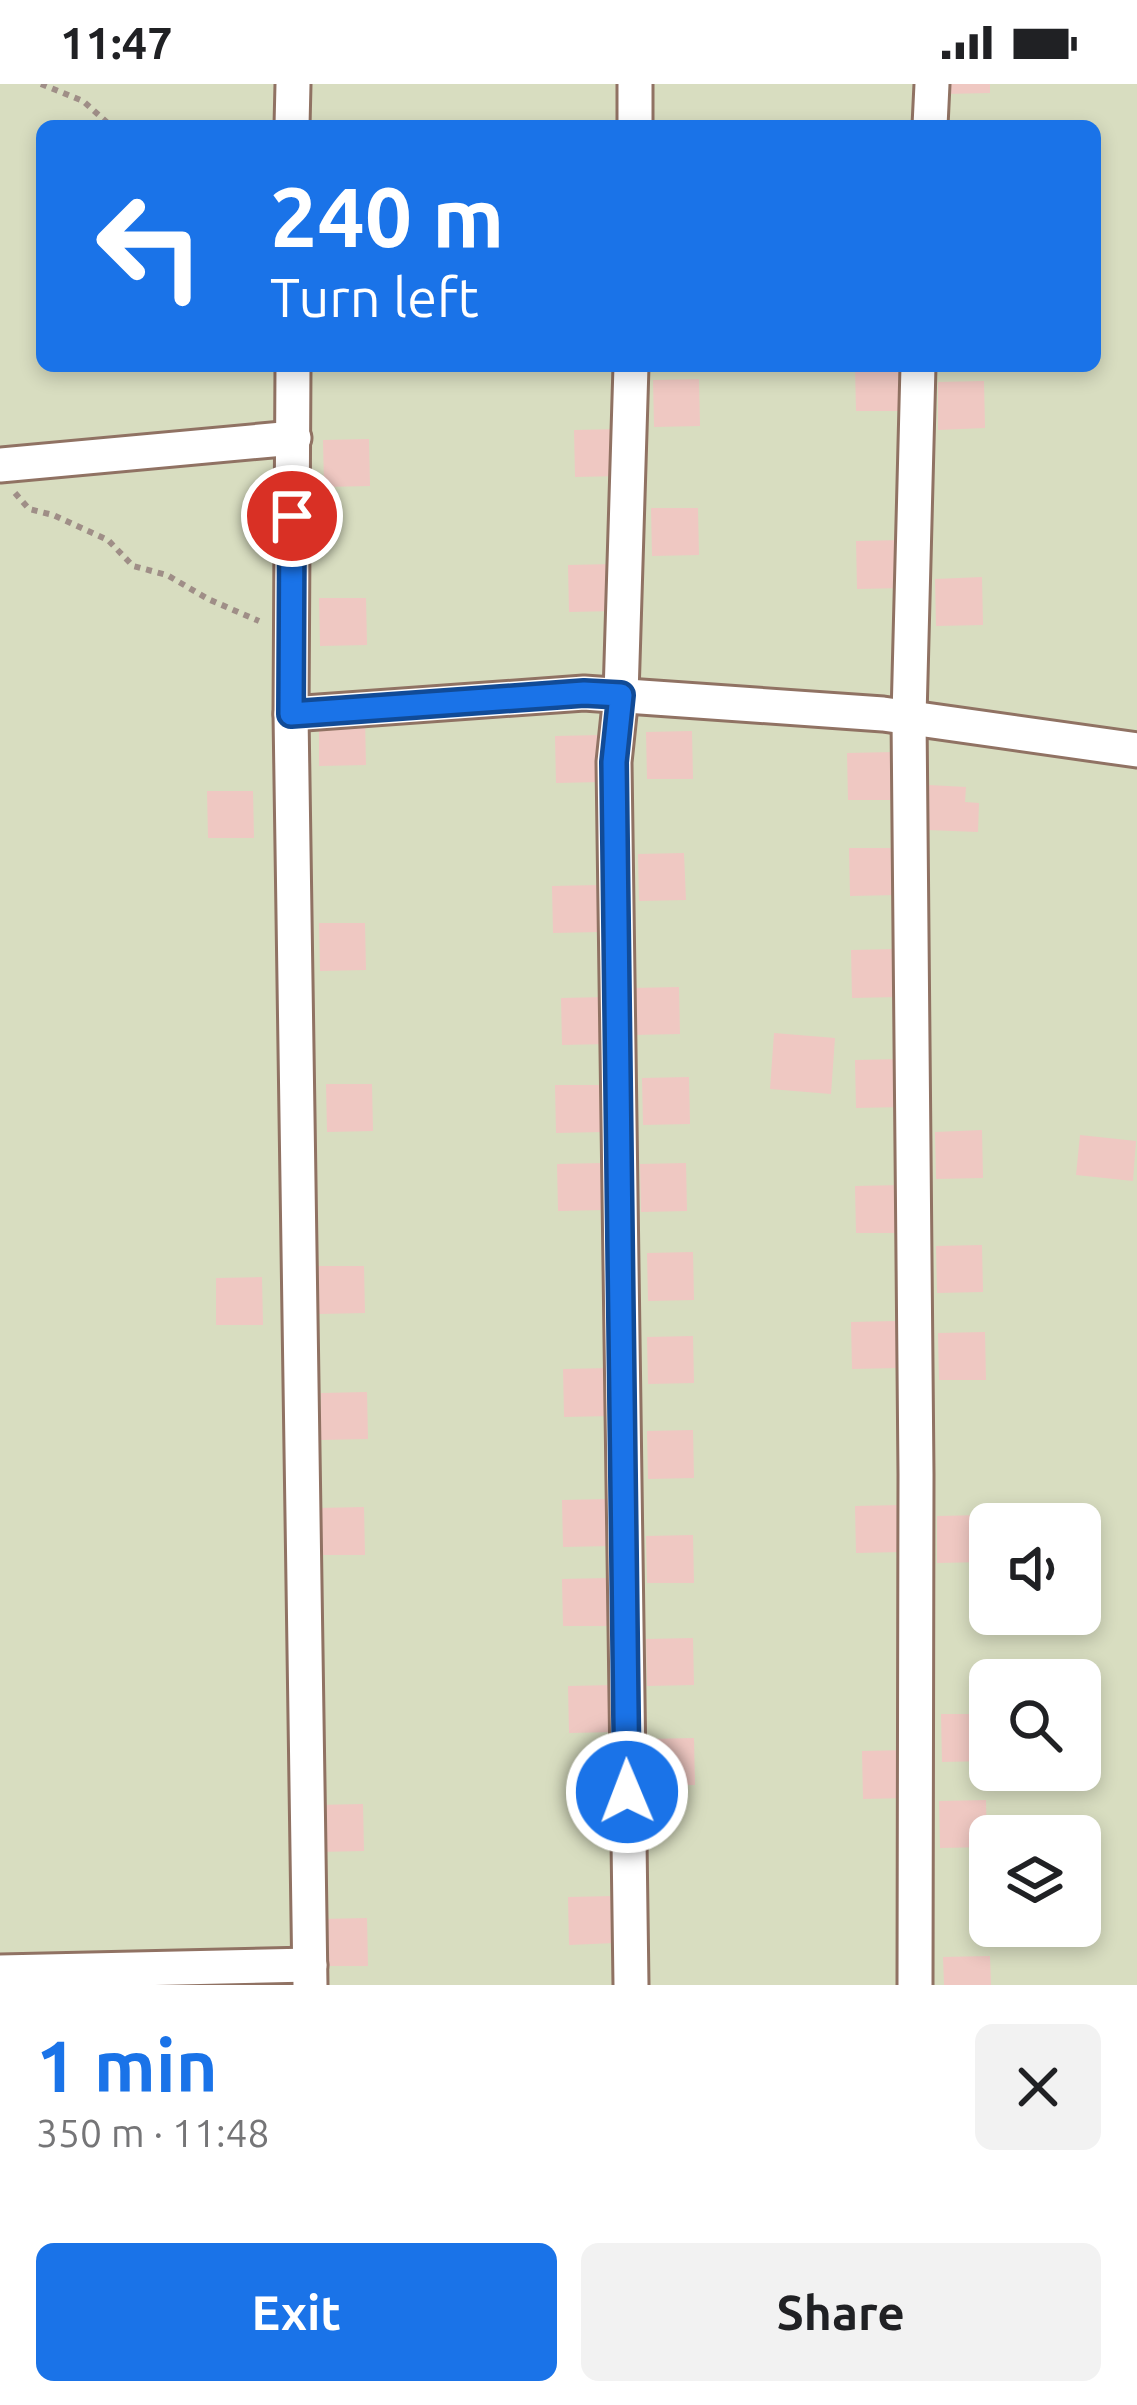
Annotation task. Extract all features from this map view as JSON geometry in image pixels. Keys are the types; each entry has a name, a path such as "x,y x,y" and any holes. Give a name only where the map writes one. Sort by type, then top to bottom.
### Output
{"street":[{"path":"292,120 293,84"},
{"path":"634,120 635,84"},
{"path":"930,120 932,84"},
{"path":"0,1972 310,1975 291,714 293,372"},
{"path":"631,372 621,695 614,762 631,1985"},
{"path":"915,1985 909,717 918,372"},
{"path":"7,479 294,438"},
{"path":"291,714 584,693 909,717 1137,750"}],"path":[{"path":"41,84 82,101 104,120"},
{"path":"7,479 29,509 53,514 108,540 133,566 167,575 208,599 291,633"}],"green space":[{"path":"0,84 1137,84 1137,1985 0,1985"}],"building":[{"path":"943,84 990,84 990,93 944,94"},
{"path":"855,372 902,372 903,411 856,411"},
{"path":"699,379 700,426 654,427 653,380"},
{"path":"984,381 985,428 938,430 938,382"},
{"path":"621,429 622,476 575,477 574,430"},
{"path":"369,439 370,486 324,487 323,440"},
{"path":"651,508 698,508 699,555 652,556"},
{"path":"903,540 904,588 857,589 856,541"},
{"path":"614,564 615,611 569,612 568,565"},
{"path":"982,577 983,625 936,626 935,579"},
{"path":"319,598 366,598 367,645 320,646"},
{"path":"365,718 366,765 319,766 319,719"},
{"path":"692,731 693,779 647,779 646,732"},
{"path":"601,735 602,782 556,783 555,736"},
{"path":"894,752 894,800 848,800 847,753"},
{"path":"929,785 966,787 965,802 979,803 978,832 927,830"},
{"path":"207,791 253,791 254,838 208,838"},
{"path":"849,848 896,848 897,895 850,896"},
{"path":"684,853 686,900 639,901 638,854"},
{"path":"599,885 600,932 553,933 552,886"},
{"path":"319,923 365,923 366,970 320,971"},
{"path":"897,949 898,997 852,998 851,950"},
{"path":"679,987 680,1034 634,1035 633,988"},
{"path":"607,997 608,1044 562,1045 561,998"},
{"path":"774,1033 835,1038 831,1094 770,1089"},
{"path":"902,1059 903,1107 856,1108 855,1060"},
{"path":"689,1077 690,1124 643,1125 642,1078"},
{"path":"326,1084 372,1084 373,1131 327,1132"},
{"path":"555,1085 602,1085 603,1132 556,1133"},
{"path":"982,1130 983,1178 936,1179 935,1132"},
{"path":"1080,1135 1136,1141 1133,1181 1076,1175"},
{"path":"603,1163 604,1210 558,1211 557,1164"},
{"path":"686,1163 687,1211 641,1212 640,1164"},
{"path":"902,1185 903,1233 856,1233 855,1186"},
{"path":"982,1245 983,1292 937,1293 936,1246"},
{"path":"693,1252 694,1300 648,1301 647,1253"},
{"path":"318,1266 364,1266 365,1313 319,1314"},
{"path":"262,1277 263,1325 216,1325 216,1278"},
{"path":"897,1321 899,1368 852,1369 851,1322"},
{"path":"985,1332 986,1380 939,1380 938,1333"},
{"path":"693,1336 694,1383 648,1384 647,1337"},
{"path":"610,1368 611,1416 564,1417 563,1369"},
{"path":"367,1392 368,1439 321,1440 321,1393"},
{"path":"693,1430 694,1478 648,1479 647,1431"},
{"path":"608,1499 610,1546 563,1547 562,1500"},
{"path":"901,1505 902,1552 856,1553 855,1506"},
{"path":"364,1507 365,1555 318,1555 318,1508"},
{"path":"969,1515 969,1562 937,1563 937,1516"},
{"path":"693,1535 694,1583 647,1583 646,1536"},
{"path":"608,1578 609,1626 563,1626 562,1579"},
{"path":"693,1638 694,1685 647,1686 646,1639"},
{"path":"615,1685 616,1732 569,1733 568,1686"},
{"path":"941,1714 969,1714 969,1761 942,1762"},
{"path":"694,1738 695,1785 648,1786 647,1739"},
{"path":"908,1750 909,1798 863,1799 862,1751"},
{"path":"986,1800 986,1815 969,1815 969,1847 940,1848 939,1801"},
{"path":"363,1804 364,1851 317,1852 316,1805"},
{"path":"614,1896 615,1943 569,1945 568,1897"},
{"path":"367,1918 368,1966 321,1966 321,1919"},
{"path":"990,1956 991,1985 944,1985 943,1957"}],"route":[{"path":"292,516 291,714 584,693 621,695 614,762 627,1792"}]}
